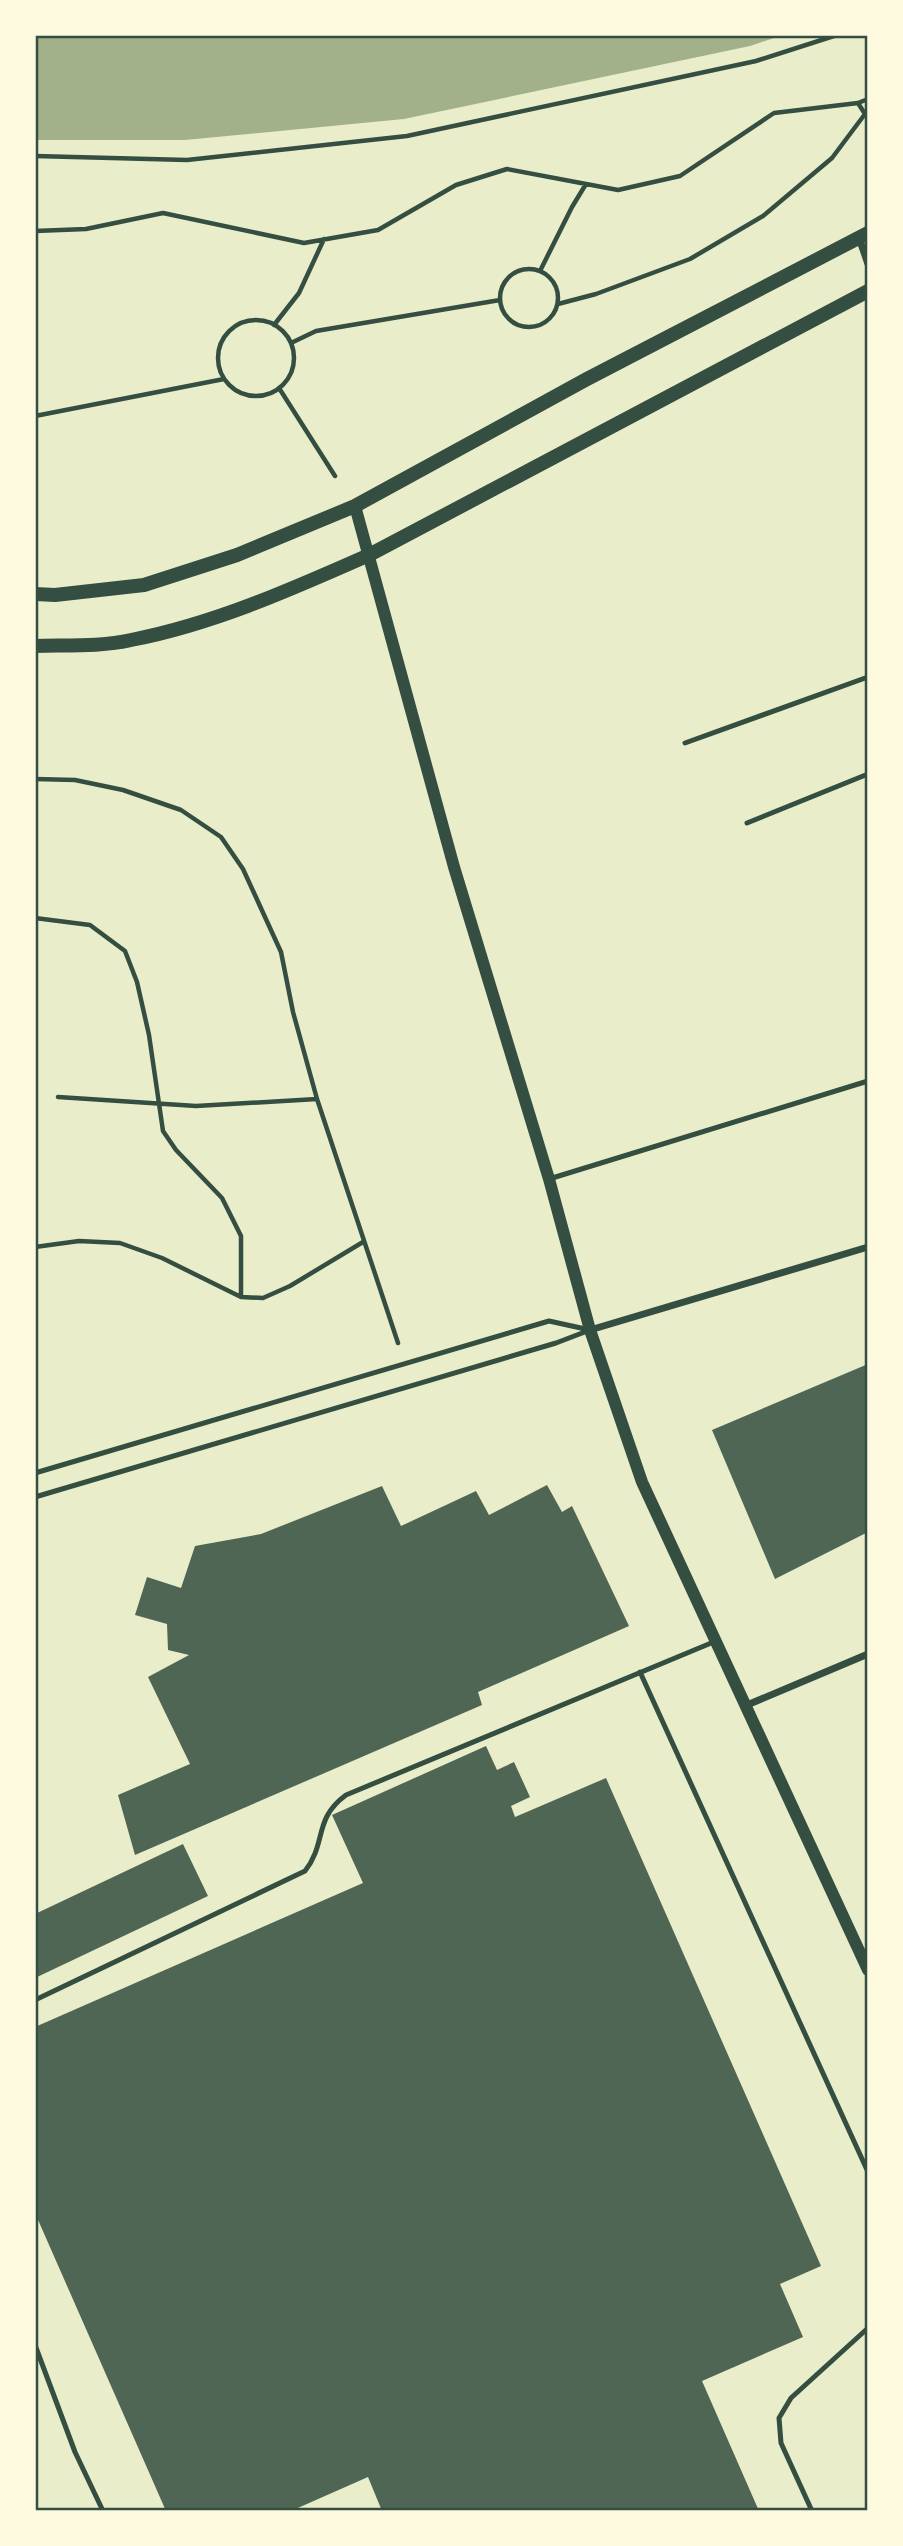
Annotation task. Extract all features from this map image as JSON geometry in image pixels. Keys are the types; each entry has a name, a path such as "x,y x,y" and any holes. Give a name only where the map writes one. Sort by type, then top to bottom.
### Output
{"main road":[{"path":"35,594 55,595 144,585 237,555 355,506 587,379 863,235"},
{"path":"35,646 129,641 209,620 300,585 369,555 868,291"}],"street":[{"path":"863,235 868,264"},
{"path":"355,506 454,867 549,1179 590,1330 642,1482 868,1970"},
{"path":"590,1330 868,1247"},
{"path":"747,1705 868,1654"}],"lane":[{"path":"685,743 868,677"},
{"path":"747,823 868,774"},
{"path":"549,1179 868,1082"},
{"path":"35,1473 549,1321 590,1330"},
{"path":"35,1497 556,1343 590,1330"},
{"path":"35,2000 305,1871 313,1861 327,1812 346,1795 716,1641"},
{"path":"640,1672 868,2172"},
{"path":"812,2511 781,2443 779,2418 791,2398 868,2328"},
{"path":"35,2345 75,2452 103,2511"}],"path":[{"path":"35,156 187,160 407,136 756,61 837,35"},
{"path":"35,231 86,229 163,213 304,243 378,230 456,185 507,169 618,190 680,176 774,113 858,103 868,99"},
{"path":"558,304 596,294 690,259 763,216 832,158 864,114 858,103"},
{"path":"540,271 586,184"},
{"path":"274,325 299,293 324,239"},
{"path":"521,270 540,271 555,284 558,304 548,320 531,328 514,323 501,309 501,289 512,274 521,270"},
{"path":"291,343 316,331 500,300"},
{"path":"262,320 274,325 291,343 294,355 288,379 268,394 244,394 232,388 224,379 218,354 228,332 238,324 262,320"},
{"path":"35,416 224,379"},
{"path":"279,388 335,476"},
{"path":"35,779 75,780 122,790 181,810 222,837 243,869 281,952 293,1012 317,1099 405,1364"},
{"path":"35,918 90,925 125,951 137,982 149,1035 163,1131 176,1150 222,1198 241,1236 241,1297"},
{"path":"58,1097 196,1106 317,1099"},
{"path":"35,1247 79,1241 120,1243 162,1258 241,1297 264,1298 290,1286 363,1242"}],"shaded area":[{"path":"35,35 783,35 750,46 404,119 185,140 35,140"}],"building":[{"path":"868,1364 868,1532 775,1579 712,1430"},
{"path":"547,1485 562,1512 572,1506 629,1626 478,1692 482,1705 135,1855 118,1795 190,1764 148,1677 189,1655 168,1650 167,1624 135,1615 147,1577 181,1588 195,1546 261,1534 382,1486 401,1526 476,1491 489,1515"},
{"path":"486,1746 497,1770 514,1762 530,1797 511,1806 515,1817 606,1778 821,2266 780,2284 803,2337 702,2381 759,2511 382,2511 368,2477 291,2511 166,2511 35,2213 35,2027 363,1883 332,1815"},
{"path":"183,1844 208,1896 35,1978 35,1914"}]}
